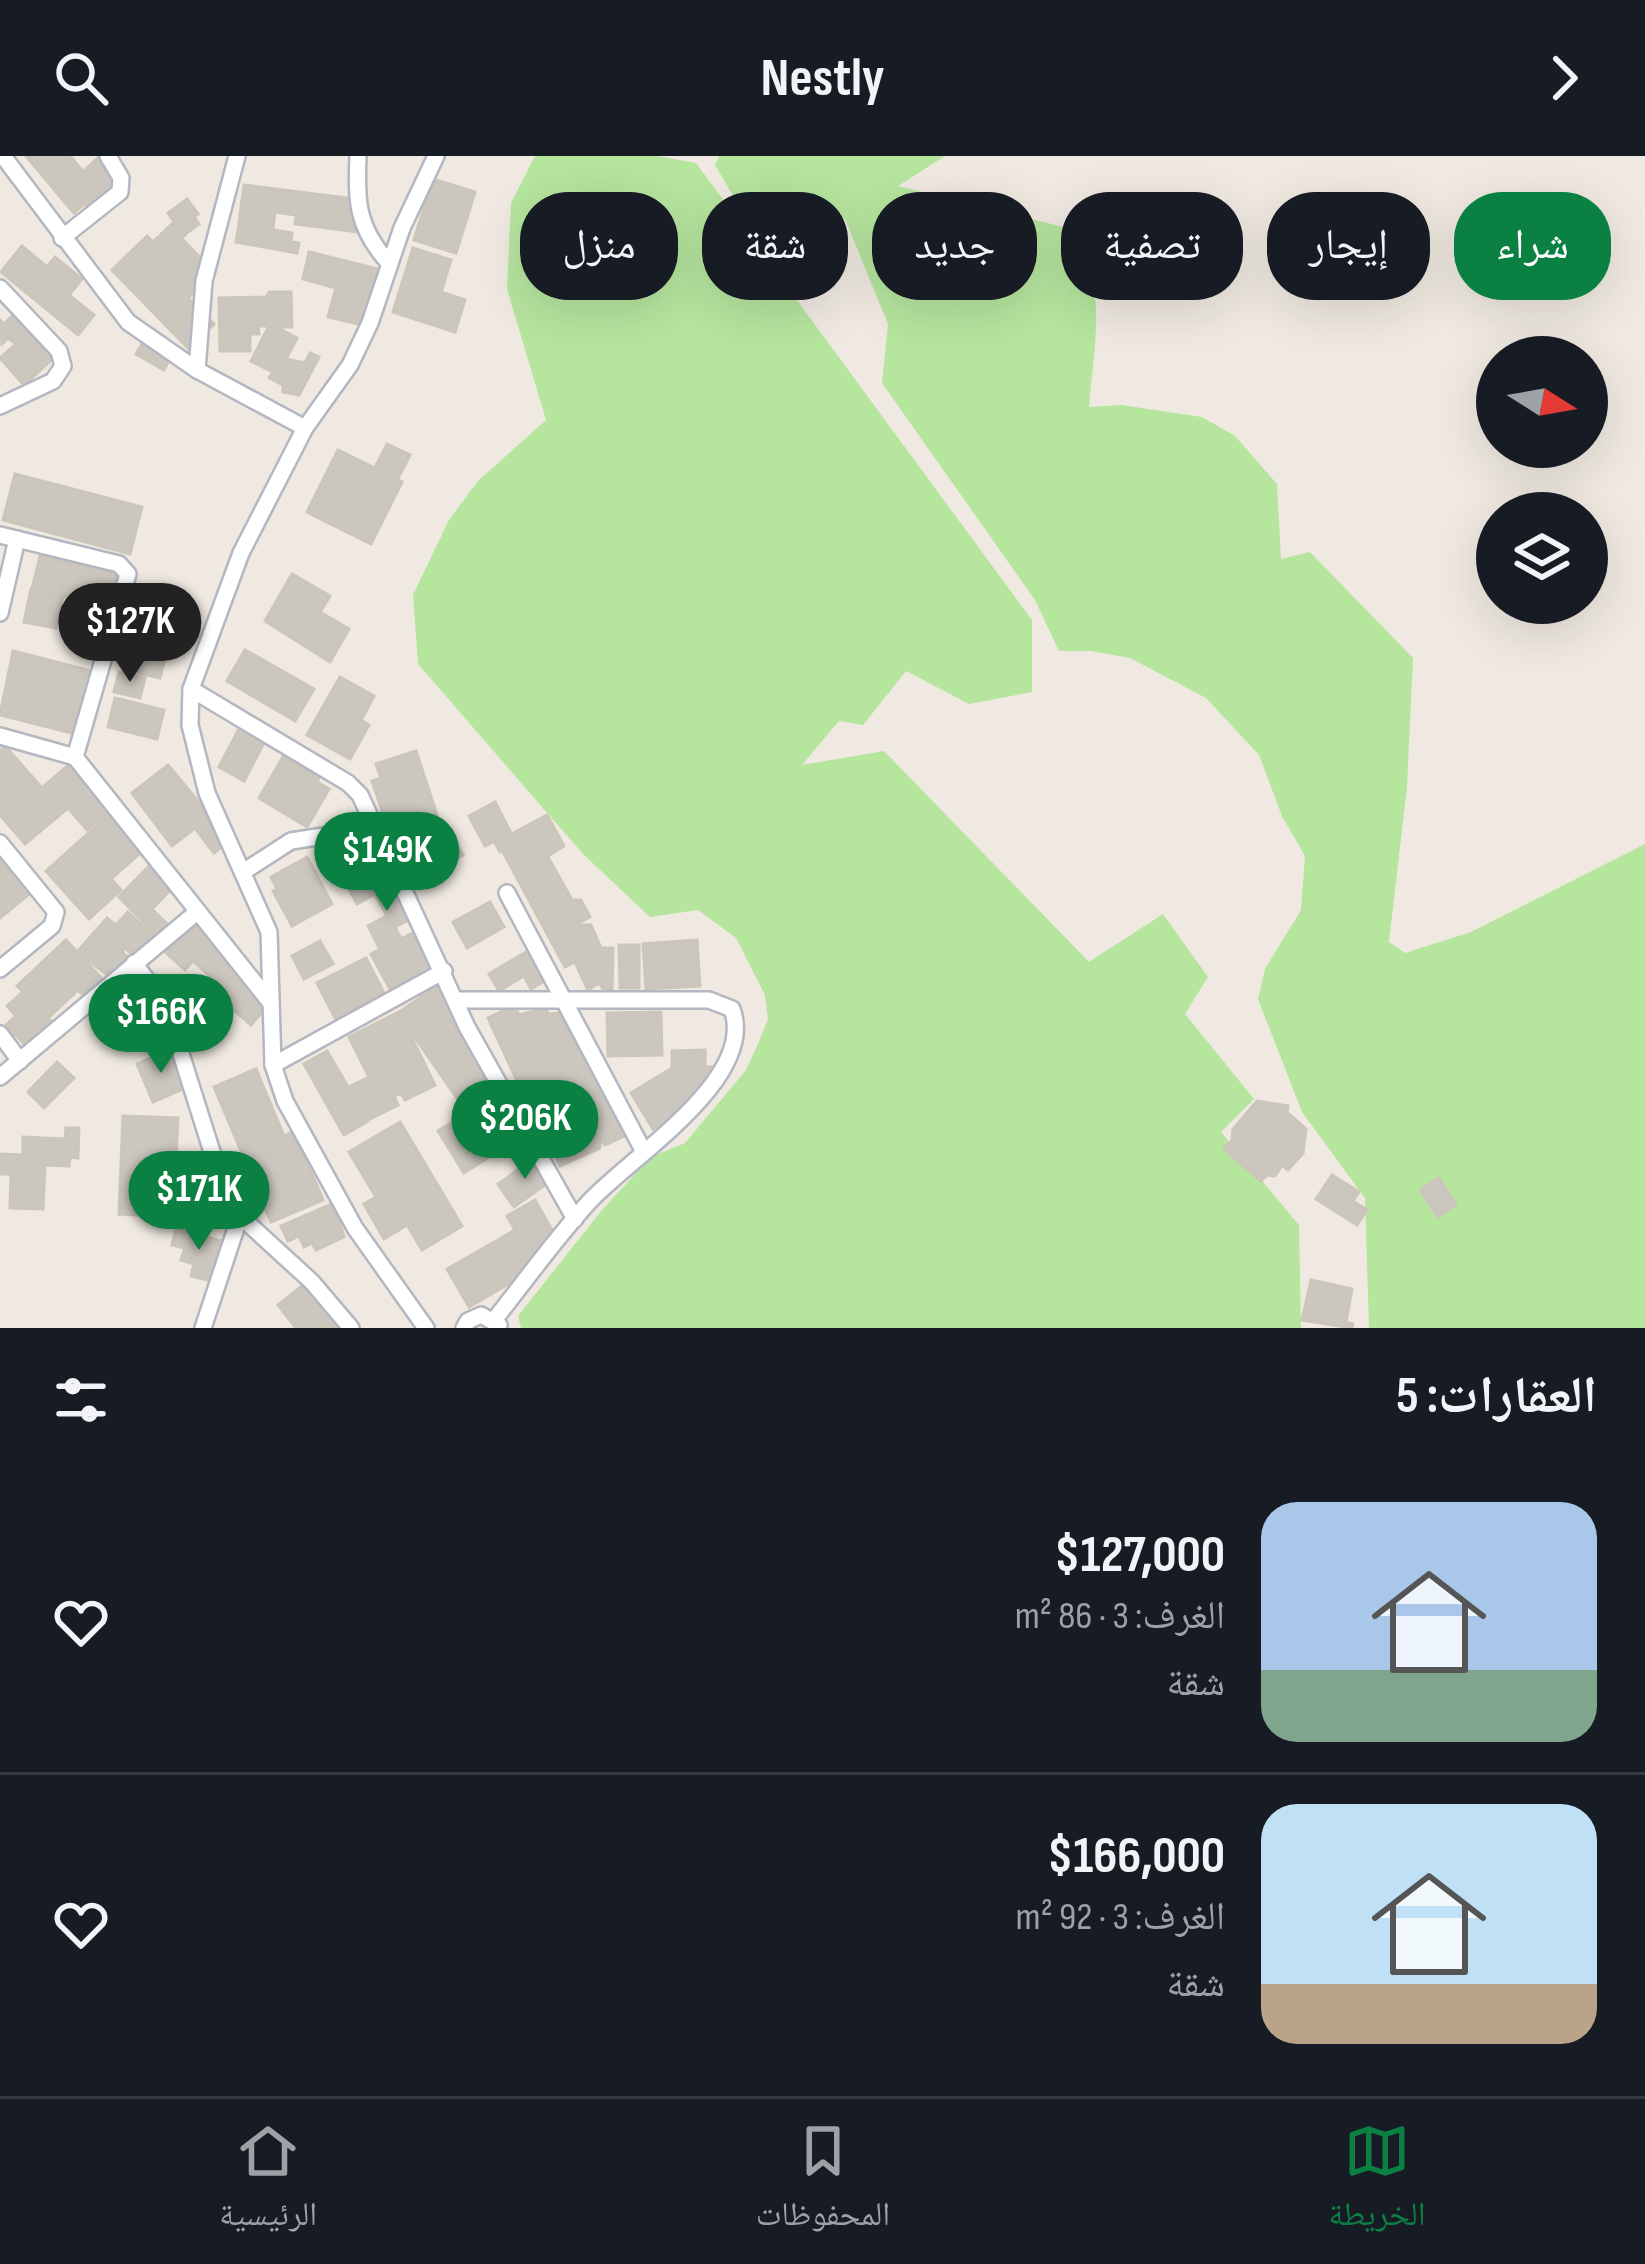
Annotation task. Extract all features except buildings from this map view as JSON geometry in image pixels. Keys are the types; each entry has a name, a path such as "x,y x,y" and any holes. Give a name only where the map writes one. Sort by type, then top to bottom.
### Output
{"street":[{"path":"3,156 128,322 197,370 305,428"},
{"path":"62,238 120,191 121,178 108,156"},
{"path":"197,370 204,281 237,156"},
{"path":"358,156 362,224 388,262"},
{"path":"426,1328 355,1228 285,1101 273,1065 268,932 199,768 190,725 191,689 242,554 305,428 350,365 370,323 388,262 436,156"},
{"path":"0,288 58,351 63,366 53,381 0,406"},
{"path":"0,613 9,537 126,568 75,757"},
{"path":"191,689 348,782 360,795 467,1027 575,1219"},
{"path":"0,736 75,757 270,1002"},
{"path":"243,872 291,841 376,828"},
{"path":"0,843 56,912 52,926 0,968"},
{"path":"507,893 644,1152"},
{"path":"0,1077 197,912"},
{"path":"134,963 163,1000 218,1171 240,1216 312,1282 351,1328"},
{"path":"273,1065 444,971"},
{"path":"457,1000 709,1000 732,1010 736,1036 723,1067 677,1125 575,1219 498,1324 474,1316 464,1328"},
{"path":"0,1034 20,1061"},
{"path":"202,1328 240,1216"}],"green space":[{"path":"535,156 658,156 696,163 717,192 702,192 702,300 797,300 1032,620 1032,692 969,704 906,671 863,725 839,721 802,765 884,751 1089,962 1163,914 1208,977 1185,1014 1254,1099 1221,1132 1299,1225 1301,1328 521,1328 518,1316 602,1210 651,1157 685,1143 746,1070 768,1019 765,995 736,938 698,910 650,917 583,854 418,664 413,595 449,520 478,481 546,420 507,289 511,203"},
{"path":"719,156 945,156 898,186 922,192 872,192 872,285 848,226 848,192 731,192 715,165"},
{"path":"1037,221 1061,227 1061,300 1095,300 1089,407 1121,405 1202,417 1235,436 1277,484 1281,559 1310,552 1413,658 1407,787 1389,942 1405,953 1471,932 1645,844 1645,1328 1369,1328 1365,1198 1302,1112 1258,999 1265,969 1301,910 1305,856 1282,816 1259,755 1206,698 1130,658 1059,651 1035,600 882,383 888,324 878,300 1037,300"}]}
